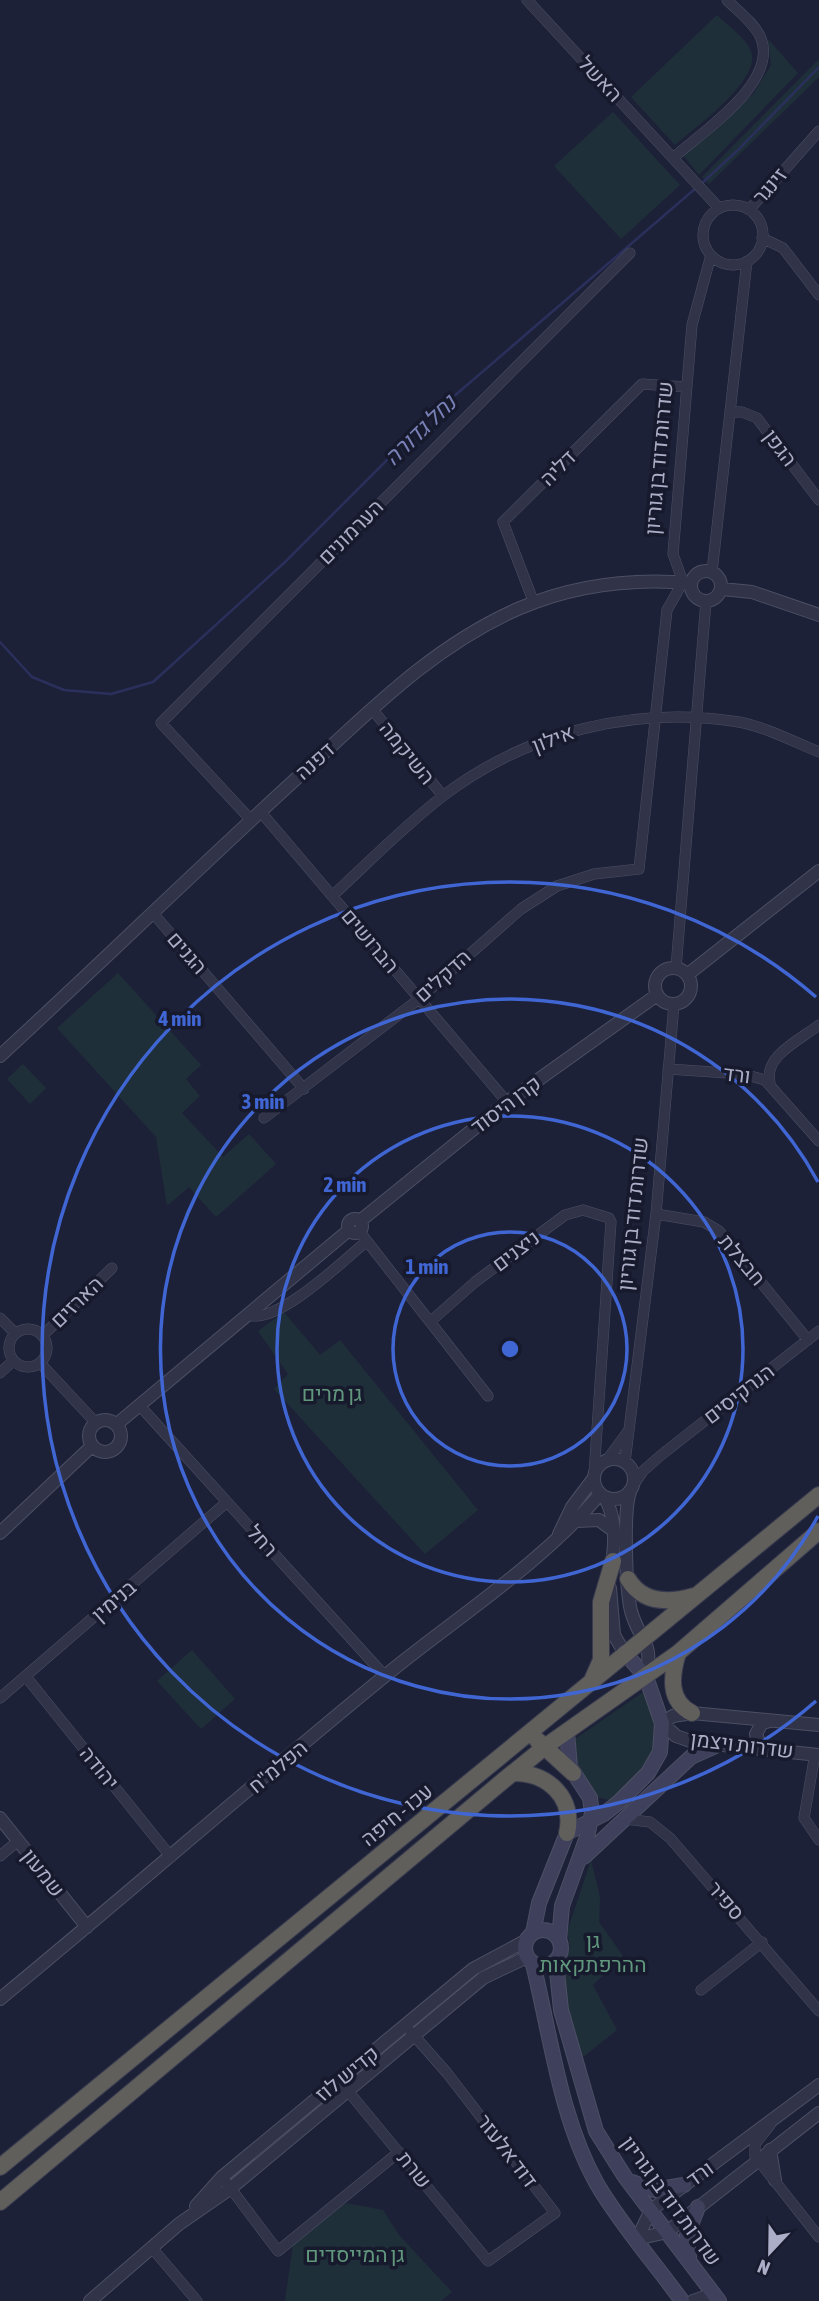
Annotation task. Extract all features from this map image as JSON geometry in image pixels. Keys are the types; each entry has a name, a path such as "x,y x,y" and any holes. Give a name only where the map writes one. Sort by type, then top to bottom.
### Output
{"highway":[{"name":"עכו - חיפה","path":"0,2167 525,1737 624,1652 700,1595 819,1495"},
{"name":"עכו - חיפה","path":"0,2202 546,1746 678,1653 819,1531"},
{"path":"592,1679 601,1660 601,1602 612,1561"},
{"path":"628,1579 640,1593 659,1601 671,1602 700,1595"},
{"path":"678,1653 673,1672 674,1693 679,1704 692,1713"},
{"path":"525,1737 546,1746 573,1773"},
{"path":"514,1773 537,1777 563,1796 569,1813 567,1833"}],"main road":[{"path":"624,1652 646,1677 662,1723 662,1740 656,1763 619,1802 567,1833 539,1903 530,1937 530,1960 558,2074 581,2150 598,2186 682,2301"},
{"path":"530,1960 545,1966 556,1962 561,1951 559,1940 562,1906 591,1821 590,1798 573,1773 567,1732"},
{"path":"574,1869 618,1822 691,1757 720,1744"},
{"path":"590,1798 605,1804 619,1802"},
{"path":"530,1937 550,1932 559,1940"},
{"name":"שדרות דוד בן גוריון","path":"556,1962 561,2010 587,2108 600,2139 625,2177 690,2262 713,2299"},
{"path":"625,2177 639,2186 654,2190 684,2185"},
{"path":"690,2262 687,2235 698,2207"},
{"path":"668,2282 669,2301"}],"street":[{"name":"האשל","path":"527,0 719,208"},
{"path":"673,158 752,88 763,67 765,50 759,34 727,0"},
{"name":"זינגר","path":"749,210 819,131"},
{"path":"712,572 747,261 760,247 762,239 760,222 749,210 734,205 719,208 712,214 704,229 703,239 711,255 728,264 747,261"},
{"name":"זינגר","path":"762,239 783,248 819,295"},
{"name":"הערמונים","path":"161,723 630,253"},
{"name":"שדרות דוד בן גוריון","path":"687,582 673,554 692,325 711,255"},
{"name":"דליה","path":"534,603 503,522 642,384 686,387"},
{"name":"הגפן","path":"732,412 742,412 757,418 819,500"},
{"path":"657,717 667,610 697,573 712,572 719,577 722,589 718,596 706,601"},
{"name":"דפנה","path":"0,1056 152,912 427,660 475,630 534,603 571,591 622,582 687,582"},
{"path":"687,582 693,593 706,601"},
{"path":"722,589 752,592 819,615"},
{"path":"706,601 682,972 691,986 688,996 674,1004 662,1001 657,995 654,984 659,974 682,972 819,872"},
{"name":"השיקמה","path":"372,709 443,796"},
{"name":"אילון","path":"332,896 443,796 493,765 550,737 594,724 657,717 698,719 741,722 819,752"},
{"name":"הדקלים","path":"264,1118 419,999 492,932 557,886 594,874 639,869 657,717"},
{"name":"הברושים","path":"161,723 256,816 332,896 507,1102"},
{"name":"הגנים","path":"152,912 304,1089"},
{"name":"קרן היסוד","path":"117,1424 249,1315 359,1231 507,1102 657,995"},
{"name":"שדרות דוד בן גוריון","path":"628,1464 656,1214 674,1004"},
{"path":"770,1083 772,1062 819,1025"},
{"name":"ורד","path":"668,1069 743,1074 770,1083 819,1141"},
{"name":"ניצנים","path":"431,1321 475,1282 565,1215 573,1211 594,1212 611,1222"},
{"name":"חבצלת","path":"656,1214 692,1219 713,1226 808,1340"},
{"name":"שדרות דוד בן גוריון","path":"594,1477 611,1222"},
{"path":"249,1315 266,1317 283,1309 359,1231 488,1396"},
{"name":"הארזים","path":"42,1336 112,1268"},
{"path":"0,1318 15,1333"},
{"path":"31,1329 42,1336 47,1352 40,1363 24,1367 13,1361 9,1345 15,1333 31,1329"},
{"name":"הנרקיסים","path":"632,1488 642,1471 819,1331"},
{"path":"0,1373 13,1361"},
{"path":"40,1363 95,1423"},
{"name":"רחל","path":"140,1406 385,1676"},
{"path":"104,1419 117,1424 121,1434 116,1448 101,1451 92,1446 89,1431 95,1423 104,1419"},
{"name":"שדרות דוד בן גוריון","path":"607,1460 631,1427"},
{"path":"0,1533 92,1446"},
{"name":"הנרקיסים","path":"628,1464 660,1456"},
{"path":"624,1652 617,1643 609,1601 614,1531 611,1511 594,1477 607,1460 628,1464 632,1488 628,1579 631,1612 651,1654 646,1677"},
{"name":"הפלמ\"ח","path":"558,1538 572,1507 594,1477"},
{"path":"603,1496 617,1500 632,1488"},
{"name":"הפלמ\"ח","path":"0,1999 385,1676 558,1538 603,1496"},
{"name":"בנימין","path":"0,1698 27,1678 227,1502"},
{"path":"577,1521 599,1520 614,1531"},
{"name":"יהודה","path":"27,1678 171,1857"},
{"name":"שדרות ויצמן","path":"817,1754 684,1739 669,1731 662,1723 673,1716 692,1713 819,1725"},
{"path":"768,1749 760,1745 756,1734 759,1726 770,1721"},
{"path":"817,1754 804,1818 819,1840"},
{"name":"שמעון","path":"0,1818 87,1927"},
{"name":"ספיר","path":"618,1822 640,1819 660,1829 762,1942 819,2011"},
{"path":"0,1856 18,1841"},
{"name":"קדיש לוז","path":"179,2224 231,2188 406,2026 473,1969 530,1937"},
{"path":"701,1990 762,1942"},
{"name":"קדיש לוז","path":"90,2301 179,2224 222,2177 344,2085 415,2036 483,1978 530,1960"},
{"name":"דוד אלעזר","path":"406,2026 447,2073 555,2213 488,2261"},
{"name":"שרת","path":"344,2085 488,2261"},
{"name":"ורד","path":"637,2239 651,2210 771,2124 819,2085"},
{"name":"ורד","path":"637,2239 667,2232 819,2113"},
{"path":"771,2124 755,2144 758,2160 819,2237"},
{"path":"770,2150 775,2180"},
{"path":"222,2177 278,2250 399,2152"},
{"path":"152,2248 197,2301"},
{"path":"693,2301 713,2299"}],"green space":[{"path":"717,15 749,46 752,63 737,89 675,145 631,97"},
{"path":"768,39 798,73 699,175 684,156 754,93 771,65"},
{"path":"819,59 819,77 709,184 702,177"},
{"path":"613,112 680,185 621,239 554,166"},
{"path":"118,973 201,1065 186,1079 200,1096 182,1113 223,1157 249,1134 276,1164 216,1217 189,1187 167,1206 156,1137 57,1028"},
{"path":"23,1064 46,1088 30,1104 7,1079"},
{"name":"גן מרים","path":"284,1312 320,1355 340,1340 478,1510 425,1554 274,1389 288,1374 258,1331"},
{"path":"192,1650 235,1699 201,1729 157,1681"},
{"path":"646,1690 656,1722 653,1762 613,1801 596,1797 576,1764 575,1739"},
{"name":"גן ההרפתקאות","path":"591,1860 600,1897 599,1922 623,1956 593,1985 617,2030 578,2061 567,2010 565,1968 570,1946 567,1932"},
{"name":"גן המייסדים","path":"346,2203 383,2210 399,2235 452,2292 441,2301 285,2301 293,2244"}],"waterway":[{"name":"נחל גדורה","path":"701,184 819,67"},
{"name":"נחל גדורה","path":"0,642 32,677 64,690 111,694 153,682 285,562 431,416 696,188"}]}
